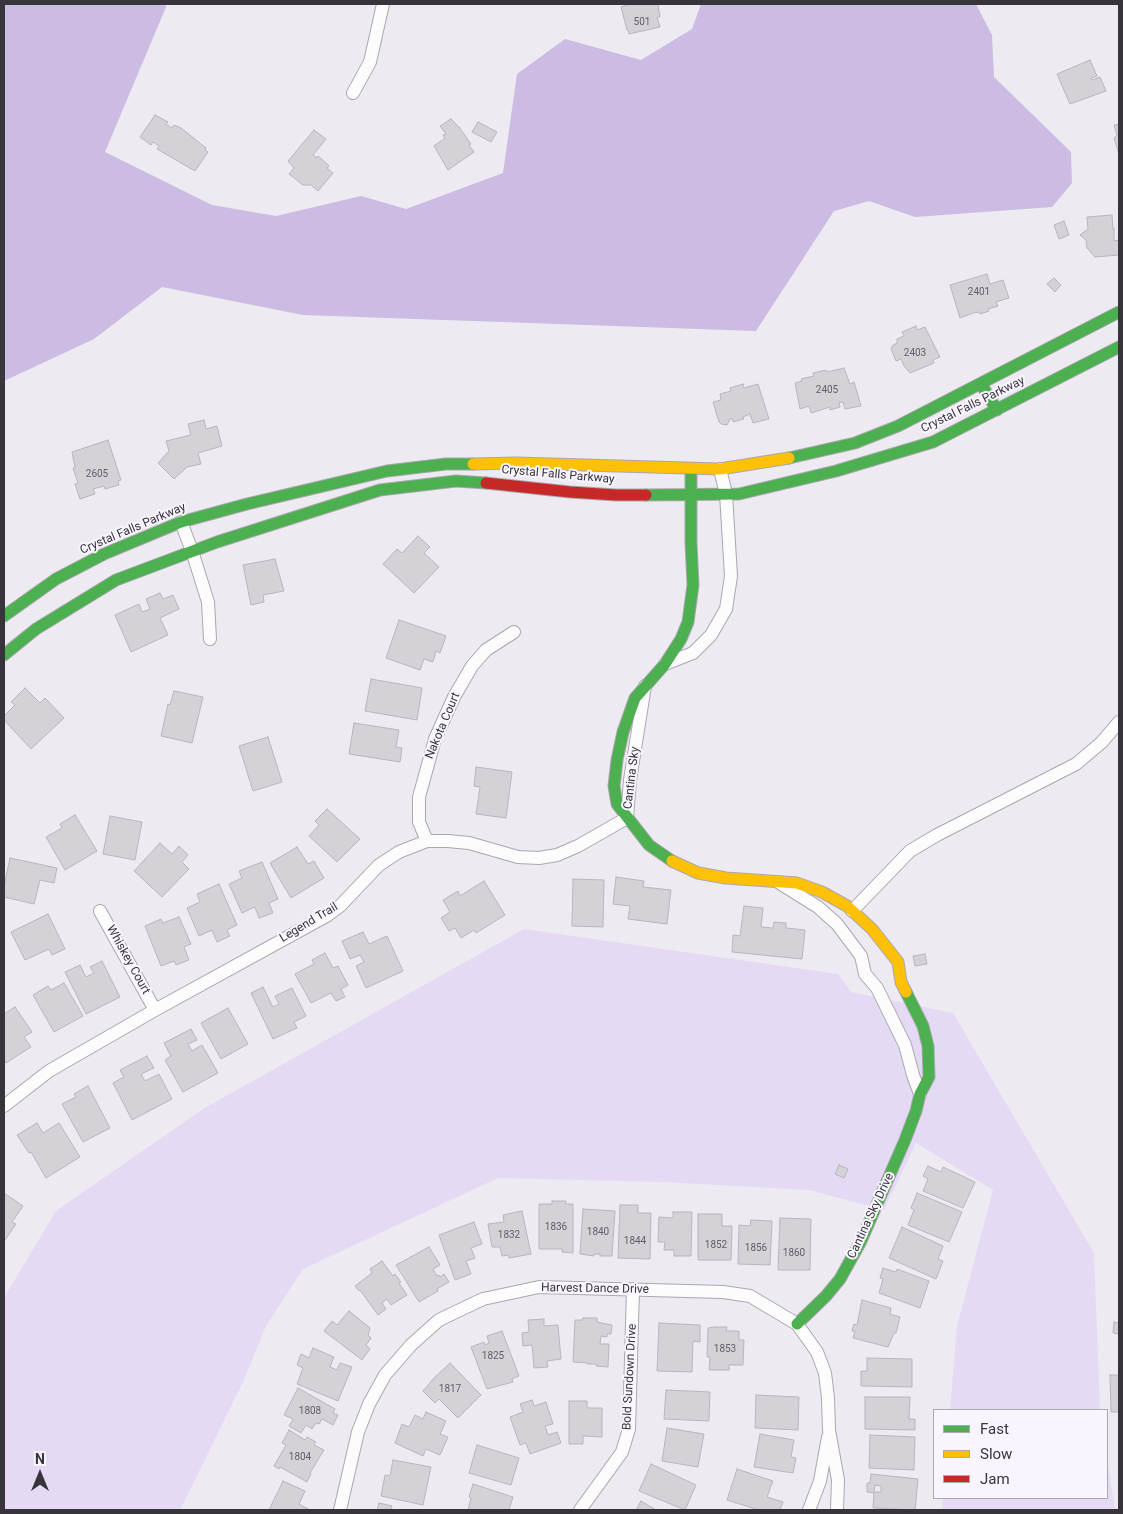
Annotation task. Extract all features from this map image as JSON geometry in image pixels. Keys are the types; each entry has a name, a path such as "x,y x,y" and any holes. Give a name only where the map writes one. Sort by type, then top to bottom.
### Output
{"street":[{"path":"354,93 370,62 383,4"},
{"name":"Crystal Falls Parkway","path":"4,616 56,579 104,554 181,522 246,504 387,471 446,464 518,463 720,469 806,455 855,443 898,426 1119,312"},
{"name":"Crystal Falls Parkway","path":"4,655 36,629 116,580 192,551 380,490 456,481 598,494 739,494 836,472 933,442 1119,347"},
{"path":"981,384 997,410"},
{"name":"Cantina Sky","path":"627,818 630,780 645,685 665,664 681,639 688,622 692,603 693,585 690,543 691,469"},
{"name":"Cantina Sky","path":"665,664 693,653 711,635 726,609 731,576 726,494 720,469"},
{"path":"181,522 208,602 210,639"},
{"name":"Nakota Court","path":"427,842 419,822 419,797 435,739 454,697 472,666 486,650 514,632"},
{"path":"852,911 910,851 937,835 1076,764 1102,742 1119,722"},
{"name":"Legend Trail","path":"4,1106 49,1071 328,914 340,906 379,865 399,852 427,842 469,844 518,857 538,858 557,855 578,846 627,818"},
{"name":"Cantina Sky Drive","path":"627,818 649,845 672,861 698,873 726,878 797,883 822,892 847,906 872,929 898,962 901,982 923,1026 928,1046 929,1076 920,1094 905,1140 853,1258 840,1279 826,1296 797,1324"},
{"name":"Cantina Sky Drive","path":"778,882 818,906 837,924 861,956 865,974 877,988 905,1045 920,1094"},
{"name":"Whiskey Court","path":"100,911 155,1010"},
{"name":"Harvest Dance Drive","path":"340,1510 358,1432 368,1404 385,1375 411,1345 439,1320 483,1299 539,1287 723,1292 750,1296 797,1324 817,1352 825,1373 829,1430 838,1480 837,1510"},
{"name":"Bold Sundown Drive","path":"580,1510 622,1452 629,1429 633,1290"},
{"name":"Harvest Dance Drive","path":"808,1510 820,1481 829,1430"}],"shaded area":[{"path":"4,4 165,4 166,7 105,152 212,205 276,216 361,196 406,209 503,173 517,74 565,39 641,60 692,29 701,4 976,4 992,35 994,77 1071,152 1072,183 1052,207 915,217 869,201 834,211 756,331 303,315 162,287 94,339 4,381"},
{"path":"524,929 838,974 851,992 953,1013 1094,1253 1100,1409 950,1409 957,1326 993,1190 916,1143 884,1210 809,1190 663,1182 498,1178 303,1269 266,1326 243,1382 180,1510 4,1510 4,1298 56,1211 203,1109"},
{"path":"1108,1466 1115,1510 942,1510 943,1499 1108,1499"}],"building":[{"path":"630,4 658,4 660,17 657,17 660,27 629,34 621,7"},
{"path":"1090,60 1097,76 1091,78 1092,80 1100,77 1106,91 1070,104 1057,74"},
{"path":"155,115 168,122 166,124 172,128 174,125 181,128 206,148 205,150 208,152 195,171 157,149 159,146 153,142 151,145 140,137"},
{"path":"451,119 471,144 469,145 474,152 448,170 434,146 445,138 443,135 446,134 440,126"},
{"path":"478,122 497,132 491,142 472,132"},
{"path":"1119,124 1119,154 1114,138 1117,135 1114,125"},
{"path":"314,130 326,139 313,155 317,158 318,156 325,162 329,166 327,168 333,173 318,191 311,185 303,185 289,174 294,168 288,161"},
{"path":"1112,215 1114,241 1119,240 1119,255 1095,257 1087,248 1086,240 1080,235 1088,229 1087,217"},
{"path":"1064,221 1069,235 1059,239 1054,225"},
{"path":"987,274 990,284 1003,280 1009,298 996,302 998,306 988,309 989,311 980,314 979,312 973,313 960,318 950,285"},
{"path":"1054,278 1061,285 1055,292 1047,284"},
{"path":"916,326 917,330 925,327 940,357 933,360 934,363 910,373 901,359 896,361 891,349 897,343 897,339 904,336 902,332"},
{"path":"844,368 850,384 854,382 861,406 845,409 843,402 839,403 840,407 830,410 830,407 811,413 809,406 800,409 795,383 802,381 801,379 814,376 813,373"},
{"path":"743,384 744,388 758,384 769,419 753,423 750,414 743,417 744,419 733,422 733,419 730,419 727,425 721,424 713,402 721,400 720,394 731,391 730,388"},
{"path":"204,420 206,429 217,426 222,446 198,453 201,464 187,467 174,479 158,463 169,451 166,441 191,435 188,424"},
{"path":"108,440 121,480 118,481 119,485 105,489 104,486 93,489 95,494 80,499 75,484 78,483 73,468 75,467 72,452"},
{"path":"418,536 430,547 424,553 439,567 414,593 383,564 397,549 402,553"},
{"path":"275,559 284,591 263,595 264,602 251,605 243,565"},
{"path":"160,593 163,599 173,595 179,609 160,618 168,635 131,652 115,615 139,604 142,612 150,609 146,599"},
{"path":"399,620 446,636 440,653 436,651 433,662 424,659 420,670 386,658"},
{"path":"371,679 422,688 417,720 365,711"},
{"path":"25,688 40,703 45,698 64,718 31,749 4,720 4,716 15,705 11,702"},
{"path":"174,691 203,697 192,743 161,736 168,704 170,705"},
{"path":"354,723 399,730 396,747 402,748 400,762 349,754"},
{"path":"268,737 282,782 253,791 239,746"},
{"path":"476,767 512,772 506,818 476,814 480,787 474,786"},
{"path":"327,809 360,839 337,862 309,836 319,825 315,821"},
{"path":"75,815 97,851 65,870 46,837 62,828 60,824"},
{"path":"110,816 142,822 135,860 103,854"},
{"path":"160,843 172,854 179,846 188,855 182,862 189,869 162,897 134,871"},
{"path":"297,847 308,864 314,861 324,878 291,898 270,863"},
{"path":"10,858 57,868 54,883 40,880 34,904 4,897 4,886"},
{"path":"262,862 278,899 269,903 273,913 259,918 255,907 242,913 229,884 242,878 239,871"},
{"path":"616,877 644,881 643,887 671,890 667,924 628,919 630,906 613,904"},
{"path":"573,879 604,880 603,927 572,926"},
{"path":"484,881 505,915 476,933 474,930 461,938 455,928 449,931 441,918 450,912 443,900 458,891 460,896"},
{"path":"219,884 237,925 227,930 230,936 217,942 212,930 199,936 187,908 200,902 197,894"},
{"path":"744,906 763,908 761,927 773,928 774,922 786,923 786,928 805,930 802,959 732,952 733,935 740,936"},
{"path":"48,914 65,949 52,955 49,949 25,960 11,932"},
{"path":"179,917 191,944 184,947 189,960 176,965 174,961 161,966 145,926 161,919 163,923"},
{"path":"363,932 369,944 387,936 403,971 366,988 356,966 364,962 360,955 350,959 342,941"},
{"path":"325,953 333,968 338,966 348,985 341,989 345,997 336,1001 331,993 311,1003 295,974 314,964 312,960"},
{"path":"925,954 927,964 915,966 913,956"},
{"path":"102,961 120,997 86,1014 65,972 80,965 86,977 94,973 90,967"},
{"path":"64,983 83,1016 54,1032 33,995 48,986 51,990"},
{"path":"263,987 273,1007 279,1004 275,996 292,988 306,1016 294,1022 297,1028 273,1039 251,993"},
{"path":"15,1007 32,1032 24,1037 31,1047 6,1063 4,1059 4,1014"},
{"path":"228,1008 248,1044 221,1059 201,1023"},
{"path":"191,1029 197,1040 188,1044 192,1051 202,1045 218,1073 183,1092 165,1060 171,1056 164,1043"},
{"path":"147,1056 154,1068 141,1074 145,1081 159,1074 172,1099 132,1120 113,1083 124,1077 120,1070"},
{"path":"88,1086 110,1128 83,1142 62,1104 76,1097 74,1094"},
{"path":"37,1123 43,1133 59,1123 80,1157 46,1178 31,1152 29,1153 17,1135"},
{"path":"839,1165 848,1169 844,1178 835,1174"},
{"path":"928,1166 941,1172 943,1167 975,1182 963,1208 923,1191 928,1179 923,1176"},
{"path":"4,1193 23,1206 12,1222 16,1224 5,1240 4,1239"},
{"path":"917,1193 962,1212 949,1242 908,1225 914,1210 911,1208"},
{"path":"552,1201 566,1201 566,1204 573,1204 573,1253 562,1252 562,1249 539,1249 539,1204 552,1204"},
{"path":"620,1205 638,1205 638,1213 651,1213 650,1259 618,1258"},
{"path":"583,1209 615,1211 612,1256 580,1254"},
{"path":"522,1211 531,1254 509,1258 508,1255 502,1256 500,1247 492,1247 488,1224 504,1222 503,1215"},
{"path":"673,1212 692,1212 691,1256 674,1256 674,1250 664,1250 665,1242 658,1242 659,1217 673,1218"},
{"path":"698,1214 722,1214 722,1226 732,1226 731,1260 698,1260"},
{"path":"780,1218 811,1219 810,1270 778,1270"},
{"path":"751,1220 772,1221 770,1265 738,1264 739,1225 750,1226"},
{"path":"474,1222 482,1244 471,1248 475,1258 466,1261 471,1274 455,1280 439,1235"},
{"path":"902,1227 943,1246 938,1259 943,1261 936,1279 889,1258"},
{"path":"429,1247 440,1265 433,1269 437,1276 439,1275 440,1277 444,1274 449,1282 419,1302 396,1265"},
{"path":"382,1261 393,1276 395,1274 401,1282 399,1283 407,1295 391,1305 387,1299 382,1303 386,1309 378,1315 355,1286 372,1273 370,1269"},
{"path":"883,1268 896,1272 897,1269 929,1281 920,1308 879,1293 883,1279 880,1278"},
{"path":"862,1300 891,1308 890,1314 900,1317 896,1333 894,1333 888,1347 853,1338 855,1331 852,1331 854,1324 857,1325"},
{"path":"349,1311 370,1328 368,1335 371,1338 366,1345 370,1349 362,1360 324,1331 332,1321 337,1325"},
{"path":"583,1318 597,1318 597,1322 612,1325 611,1334 607,1334 607,1337 601,1336 600,1344 609,1344 608,1367 573,1362 575,1320 582,1320"},
{"path":"544,1319 544,1326 558,1325 561,1359 547,1361 548,1367 534,1368 532,1345 523,1346 522,1333 529,1332 528,1320"},
{"path":"1114,1322 1119,1323 1119,1334 1113,1333"},
{"path":"659,1323 700,1325 700,1342 693,1341 692,1372 657,1371"},
{"path":"727,1327 726,1331 739,1331 739,1340 744,1340 743,1365 729,1365 729,1370 709,1370 710,1357 707,1357 708,1328"},
{"path":"502,1331 519,1376 512,1379 513,1382 487,1389 471,1347 484,1342 485,1345 489,1343 487,1336"},
{"path":"313,1348 334,1357 330,1367 337,1370 340,1363 352,1367 338,1401 297,1384 303,1368 297,1365 301,1354 309,1358"},
{"path":"867,1358 912,1359 912,1387 861,1386 861,1371 867,1371"},
{"path":"450,1363 481,1395 458,1418 439,1399 435,1403 423,1391"},
{"path":"1110,1375 1119,1375 1119,1412 1111,1412"},
{"path":"298,1388 335,1409 333,1413 338,1415 333,1425 322,1419 312,1429 306,1425 301,1433 289,1426 293,1419 284,1415"},
{"path":"666,1390 710,1392 709,1421 664,1419"},
{"path":"756,1395 799,1397 798,1430 755,1428"},
{"path":"865,1397 910,1397 909,1419 915,1419 915,1430 865,1429"},
{"path":"532,1400 534,1406 546,1402 553,1424 545,1426 548,1435 557,1432 561,1443 530,1454 526,1443 520,1445 510,1417 523,1412 520,1404"},
{"path":"569,1401 587,1401 587,1408 602,1408 602,1437 583,1436 583,1444 569,1444"},
{"path":"426,1412 446,1421 440,1434 448,1437 440,1455 426,1449 423,1456 395,1443 402,1424 409,1427 415,1415 423,1419"},
{"path":"667,1428 704,1434 698,1467 662,1461"},
{"path":"289,1430 305,1440 307,1437 316,1442 314,1445 324,1450 310,1473 307,1482 280,1467 279,1469 274,1466 286,1445 282,1443"},
{"path":"760,1434 794,1440 791,1457 796,1458 793,1473 754,1467"},
{"path":"870,1435 915,1437 914,1470 869,1468"},
{"path":"477,1445 519,1458 511,1485 469,1473"},
{"path":"393,1460 431,1467 423,1505 381,1496 385,1475 390,1476"},
{"path":"651,1464 696,1485 685,1510 639,1491"},
{"path":"737,1469 773,1481 767,1497 783,1502 780,1510 759,1510 727,1500"},
{"path":"871,1474 918,1479 915,1510 873,1508 874,1493 867,1492 867,1483 870,1483","holes":["875,1485 881,1486 881,1492 874,1492"]},
{"path":"283,1481 305,1491 299,1504 310,1510 269,1510"},
{"path":"473,1484 513,1497 509,1510 468,1510"},
{"path":"641,1501 656,1510 636,1510"},
{"path":"379,1503 392,1506 391,1510 377,1510"}],"traffic: fast":[{"path":"789,458 855,443 898,426 1119,312"},
{"path":"646,495 739,494 836,471 933,442 1119,347"},
{"path":"981,384 997,410"},
{"path":"4,616 56,579 104,554 181,522 247,504 387,471 446,464 473,464"},
{"path":"672,861 649,845 617,804 614,786 623,732 635,698 665,664 681,639 688,622 693,585 691,469"},
{"path":"4,655 36,629 116,580 217,542 380,490 456,481 486,483"},
{"path":"797,1324 826,1296 840,1279 861,1241 905,1140 920,1094 929,1077 928,1046 923,1026 906,992"}],"traffic: slow":[{"path":"473,464 517,463 720,469 789,458"},
{"path":"672,861 698,873 726,878 797,883 822,892 847,906 872,929 898,962 901,982 906,992"}],"traffic: jam":[{"path":"486,483 570,492 646,495"}]}
